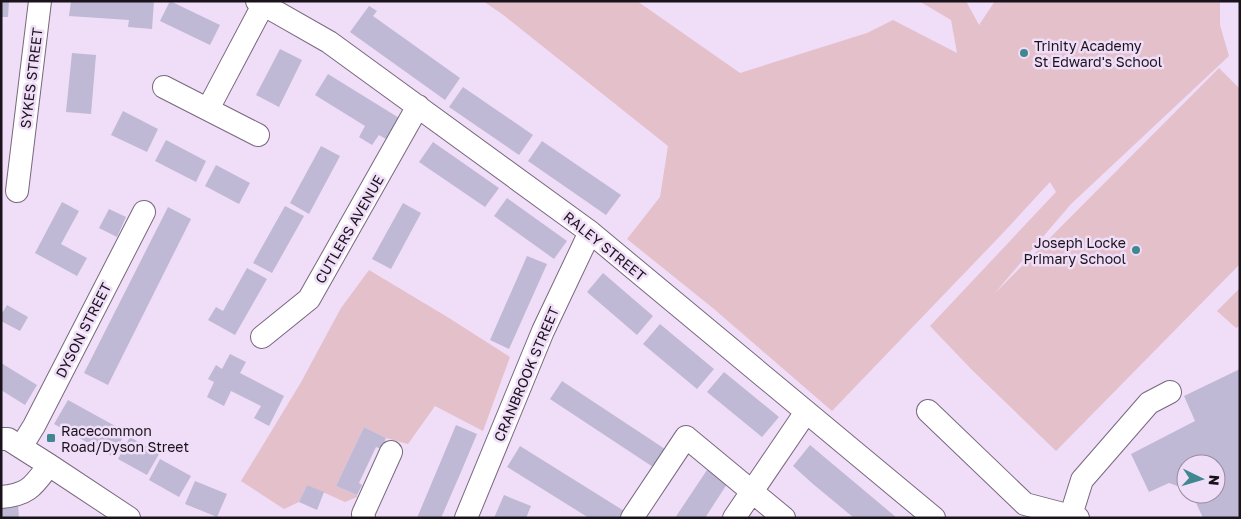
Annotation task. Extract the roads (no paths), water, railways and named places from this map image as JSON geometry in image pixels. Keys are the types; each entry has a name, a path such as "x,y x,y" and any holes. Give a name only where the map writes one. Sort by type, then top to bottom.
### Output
{"street":[{"name":"SYKES STREET","path":"17,191 12,153 40,1"},
{"name":"RALEY STREET","path":"260,3 329,42 590,232 934,518"},
{"path":"208,109 260,3"},
{"path":"164,87 258,134"},
{"name":"CUTLERS AVENUE","path":"262,337 309,299 418,106"},
{"name":"DYSON STREET","path":"11,443 34,426 144,212"},
{"name":"CRANBROOK STREET","path":"466,518 543,330 590,232"},
{"path":"928,411 1025,504 1074,517 1082,480 1148,402 1170,392"},
{"path":"734,518 806,412"},
{"path":"632,518 686,437 784,518"},
{"path":"11,443 49,465 129,518"},
{"path":"364,518 363,514 391,452"},
{"path":"1,497 12,496 32,488 49,465"}],"place":[{"name":"Trinity Academy St Edward's School","path":"1024,53"},
{"name":"Joseph Locke Primary School","path":"1136,250"},
{"name":"Racecommon Road/Dyson Street","path":"51,438"}]}
